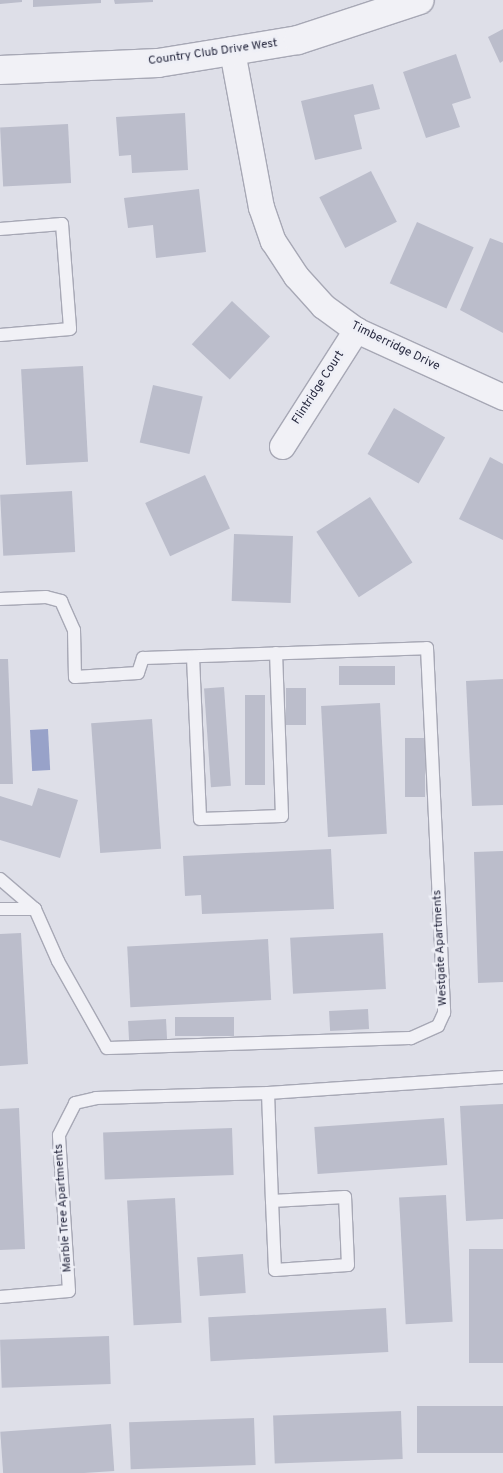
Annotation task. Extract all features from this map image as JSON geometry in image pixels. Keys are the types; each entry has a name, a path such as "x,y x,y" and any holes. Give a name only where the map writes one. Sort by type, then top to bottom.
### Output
{"street":[{"name":"Country Club Drive West","path":"0,70 158,63 298,40 420,0"},
{"name":"Timberridge Drive","path":"232,51 254,180 273,241 323,306 356,330 503,397"},
{"name":"Flintridge Court","path":"282,446 356,330"}],"lane":[{"path":"0,229 62,224 70,329 0,334"},
{"name":"Westgate Apartments","path":"0,598 46,597 61,601 74,630 75,677 138,674 143,658 427,648 444,1012 438,1026 411,1038 107,1048 35,909 0,879"},
{"path":"193,656 200,819 282,816 276,653"},
{"path":"0,909 35,909"},
{"name":"Marble Tree Apartments","path":"0,1297 69,1291 59,1136 74,1103 96,1098 268,1093 503,1078"},
{"path":"268,1093 272,1201 275,1270 348,1265 344,1197 272,1201"}],"water":[{"path":"48,729 50,770 32,771 30,730"}],"building":[{"path":"0,0 22,0 22,2 0,4"},
{"path":"33,0 101,0 101,3 33,7"},
{"path":"114,0 153,0 153,2 115,4"},
{"path":"503,29 503,61 500,63 488,37"},
{"path":"456,54 471,98 452,104 460,127 426,138 403,72"},
{"path":"373,84 380,109 354,115 362,149 315,160 301,101"},
{"path":"185,113 188,170 132,173 131,155 119,156 116,117"},
{"path":"68,124 71,183 3,186 0,128"},
{"path":"371,171 397,222 345,248 319,197"},
{"path":"199,189 206,252 156,258 153,225 128,228 124,198"},
{"path":"417,222 474,247 446,308 390,283"},
{"path":"490,238 503,243 503,333 460,310"},
{"path":"232,301 270,336 230,380 192,344"},
{"path":"83,366 88,462 26,465 21,369"},
{"path":"153,385 203,396 189,454 140,442"},
{"path":"394,408 445,438 419,483 368,454"},
{"path":"490,457 503,464 503,540 459,519"},
{"path":"205,475 230,528 170,556 145,503"},
{"path":"72,491 75,552 3,556 0,495"},
{"path":"370,497 412,562 359,597 316,532"},
{"path":"234,534 293,536 291,603 232,601"},
{"path":"0,659 8,659 13,784 0,784"},
{"path":"339,666 395,666 395,685 339,685"},
{"path":"503,679 503,805 472,806 466,681"},
{"path":"224,687 231,786 211,787 204,688"},
{"path":"286,688 306,688 306,725 286,725"},
{"path":"245,695 265,695 265,785 245,785"},
{"path":"380,703 387,834 328,837 321,706"},
{"path":"152,719 161,849 100,853 91,723"},
{"path":"405,738 425,738 425,797 405,797"},
{"path":"38,788 78,800 60,858 0,840 0,796 32,806"},
{"path":"331,849 334,909 202,914 201,895 185,896 183,856"},
{"path":"503,851 503,982 478,983 474,852"},
{"path":"21,933 28,1064 0,1066 0,934"},
{"path":"383,933 386,989 293,994 290,938"},
{"path":"268,939 271,1000 130,1007 127,946"},
{"path":"368,1009 369,1029 330,1031 329,1011"},
{"path":"175,1017 234,1017 234,1036 175,1036"},
{"path":"166,1019 167,1041 129,1043 128,1021"},
{"path":"503,1104 503,1219 466,1221 460,1106"},
{"path":"19,1108 25,1249 0,1250 0,1109"},
{"path":"444,1118 447,1165 318,1174 314,1127"},
{"path":"232,1128 234,1175 105,1179 103,1133"},
{"path":"446,1195 453,1322 406,1324 399,1197"},
{"path":"175,1198 182,1323 134,1325 127,1201"},
{"path":"469,1249 503,1249 503,1363 469,1363"},
{"path":"243,1254 246,1293 200,1296 197,1257"},
{"path":"386,1308 388,1352 211,1361 208,1317"},
{"path":"109,1336 111,1384 2,1388 0,1340"},
{"path":"417,1406 503,1406 503,1453 417,1453"},
{"path":"401,1411 403,1459 275,1463 273,1415"},
{"path":"254,1418 256,1465 131,1469 129,1422"},
{"path":"111,1424 114,1471 84,1473 3,1473 0,1432"}]}
